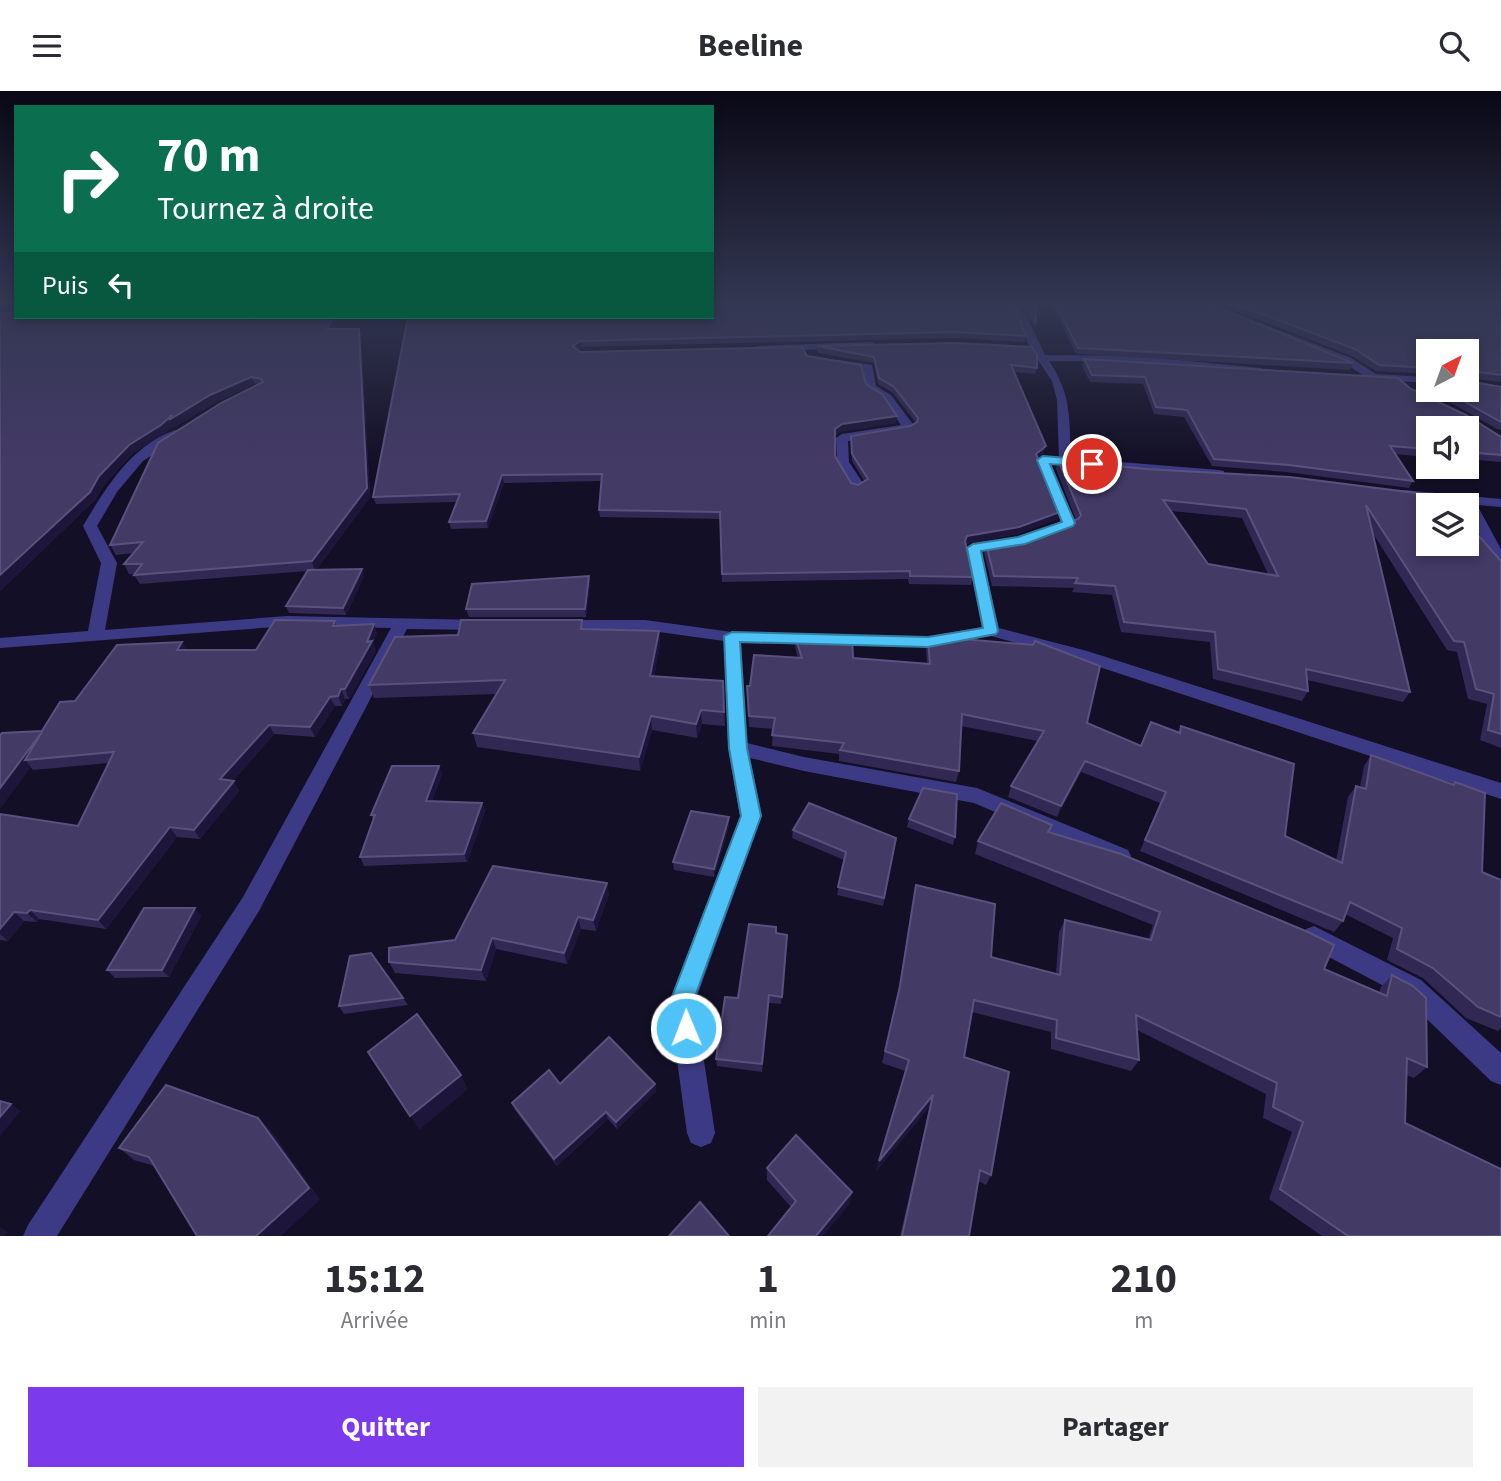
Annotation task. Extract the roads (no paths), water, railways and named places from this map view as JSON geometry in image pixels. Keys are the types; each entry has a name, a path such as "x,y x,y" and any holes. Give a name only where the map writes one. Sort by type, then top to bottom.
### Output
{"street":[{"path":"810,356 868,367 871,387 887,397 909,427 842,438 842,462 858,487"},
{"path":"1040,356 1057,380 1063,400 1065,461"},
{"path":"1095,356 1273,372"},
{"path":"1338,356 1373,377"},
{"path":"1348,376 1416,380"},
{"path":"1399,379 1413,391"},
{"path":"96,635 109,563 90,526 111,491 139,458 186,428"},
{"path":"991,631 973,548 1027,539 1069,523 1043,460 1230,475"},
{"path":"1390,492 1416,495"},
{"path":"1479,502 1501,503"},
{"path":"1479,521 1501,563"},
{"path":"0,643 287,621 495,625"},
{"path":"39,1236 251,904 401,625"},
{"path":"550,625 645,625 732,636 928,642 991,631 1081,655 1501,791"},
{"path":"701,1133 682,1002 751,816 738,748 732,636"},
{"path":"738,748 804,764 977,796 1145,866"},
{"path":"1296,929 1412,988 1501,1071"}]}
